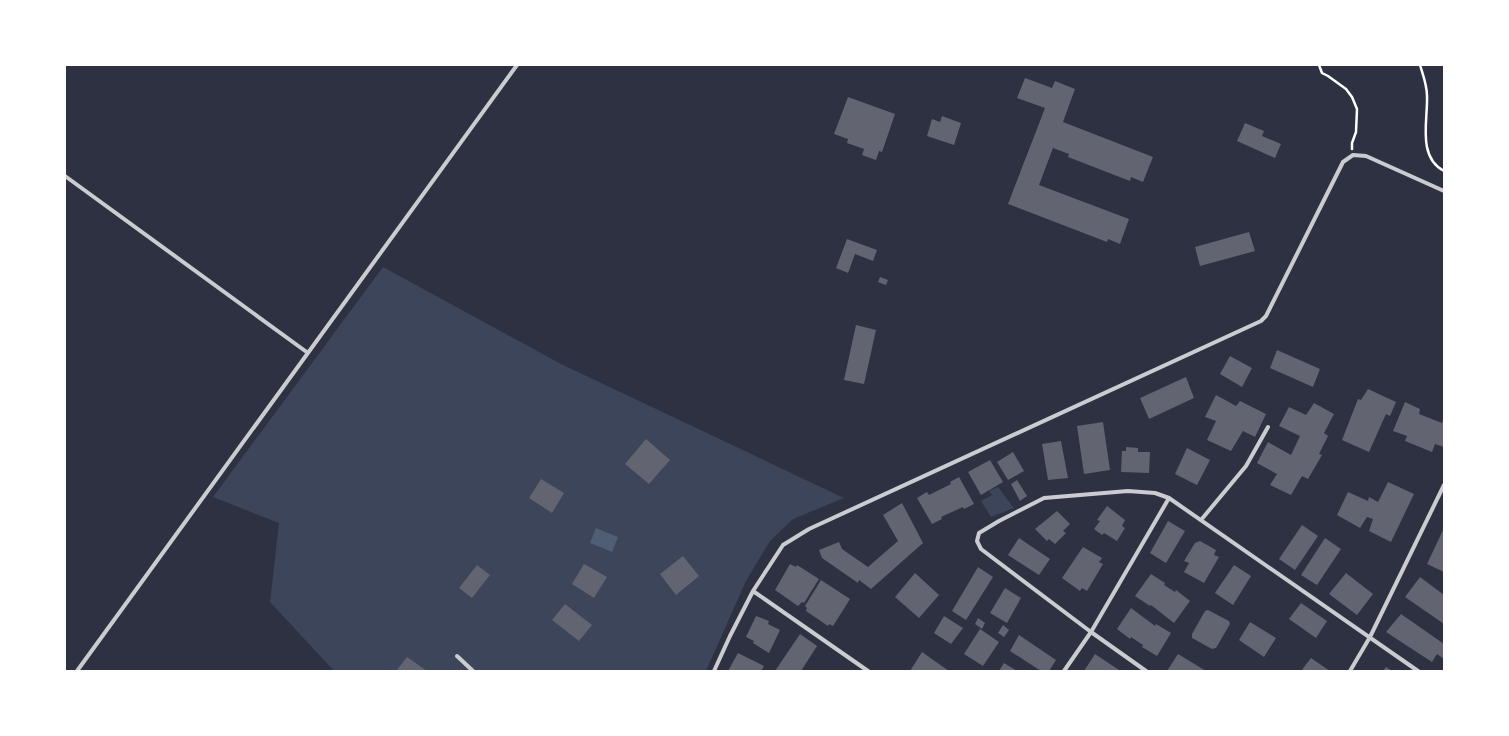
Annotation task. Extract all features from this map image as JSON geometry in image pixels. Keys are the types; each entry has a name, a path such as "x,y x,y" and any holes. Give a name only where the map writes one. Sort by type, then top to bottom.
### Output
{"street":[{"path":"77,671 517,65"},
{"path":"714,671 753,591 783,545 809,529 1261,321 1266,316 1343,162 1353,156 1366,156 1444,191"},
{"path":"65,176 308,353"},
{"path":"1201,520 1246,466 1268,427"},
{"path":"1350,671 1370,637 1444,485"},
{"path":"1146,671 1091,632 981,549 977,541 979,533 1044,498 1128,491 1155,493 1168,498 1201,520 1418,671"},
{"path":"1064,671 1091,632 1168,498"},
{"path":"753,591 868,671"},
{"path":"457,656 473,671"}],"path":[{"path":"1319,65 1322,74 1328,76 1346,89 1352,97 1357,109 1356,132 1352,143 1353,156"},
{"path":"1420,65 1427,94 1426,138 1430,156 1439,168 1444,171"}],"shaded area":[{"path":"383,267 561,364 844,498 793,519 770,541 746,581 706,671 334,671 270,602 279,523 213,497"},
{"path":"998,487 1014,508 991,517 981,501 992,495 989,491"},
{"path":"596,528 618,537 612,552 590,543"}],"building":[{"path":"1025,78 1052,88 1055,81 1075,89 1063,122 1153,157 1143,182 1131,177 1130,181 1068,157 1069,154 1053,148 1039,185 1129,219 1120,244 1108,239 1107,242 1008,204 1045,108 1017,98"},
{"path":"848,97 895,114 882,152 879,151 876,160 862,155 864,149 847,143 848,139 834,134"},
{"path":"942,116 961,123 954,145 927,136 932,119 940,122"},
{"path":"1245,123 1264,131 1262,136 1281,144 1275,158 1237,141"},
{"path":"1249,232 1255,251 1200,266 1195,247"},
{"path":"847,239 877,250 873,261 855,254 848,273 836,268"},
{"path":"880,277 888,280 886,285 878,282"},
{"path":"856,325 876,330 864,384 844,380"},
{"path":"1277,350 1320,369 1313,387 1270,368"},
{"path":"1230,356 1252,368 1242,387 1220,374"},
{"path":"1186,377 1194,398 1149,419 1140,398"},
{"path":"1368,389 1396,402 1390,416 1386,414 1369,452 1342,440 1358,399 1361,400"},
{"path":"1216,395 1236,406 1240,401 1266,414 1255,437 1243,431 1231,451 1207,440 1216,421 1205,417"},
{"path":"1405,402 1420,409 1419,414 1442,423 1444,417 1444,447 1435,444 1432,452 1405,441 1407,436 1393,431"},
{"path":"1314,403 1334,414 1324,433 1328,436 1319,454 1322,455 1308,479 1302,476 1291,495 1270,485 1277,474 1257,463 1268,442 1291,455 1300,436 1279,426 1289,407 1306,415"},
{"path":"1103,422 1110,470 1084,474 1077,426"},
{"path":"646,439 670,460 649,484 625,464"},
{"path":"1061,441 1068,478 1048,480 1042,444"},
{"path":"1126,447 1138,448 1138,452 1150,452 1149,473 1121,472 1122,451 1126,451"},
{"path":"1187,448 1210,460 1197,485 1175,474"},
{"path":"1013,452 1024,471 1008,480 997,462"},
{"path":"990,460 1003,482 981,495 968,472"},
{"path":"959,477 974,504 964,509 963,507 941,517 942,519 932,524 917,498 927,492 929,495 951,484 950,482"},
{"path":"541,479 564,493 552,513 529,498"},
{"path":"1017,480 1027,496 1020,501 1011,484"},
{"path":"1388,482 1414,494 1391,542 1369,531 1373,519 1367,517 1360,528 1337,515 1348,492 1368,501 1369,497 1378,502"},
{"path":"902,503 923,543 871,589 859,580 858,583 822,558 819,550 839,542 842,549 868,567 898,541 883,515"},
{"path":"1107,506 1125,520 1122,526 1125,528 1117,541 1104,533 1102,535 1094,529 1100,521 1097,520"},
{"path":"1057,511 1070,524 1063,531 1066,533 1055,544 1049,539 1047,541 1035,529"},
{"path":"1168,521 1185,531 1166,563 1150,553"},
{"path":"1302,525 1318,536 1295,570 1279,559"},
{"path":"1444,528 1444,572 1427,564"},
{"path":"1019,538 1050,559 1039,575 1008,555"},
{"path":"1325,538 1341,549 1317,585 1301,575"},
{"path":"1200,541 1216,550 1214,555 1219,557 1204,583 1184,572 1189,563 1184,561 1195,543"},
{"path":"1083,547 1102,558 1099,562 1103,564 1087,591 1082,588 1080,591 1062,578"},
{"path":"683,556 699,576 676,595 660,574"},
{"path":"584,564 607,577 594,598 572,584"},
{"path":"790,564 796,567 797,565 819,579 804,603 802,602 798,606 775,590"},
{"path":"477,565 490,575 472,598 459,588"},
{"path":"1234,565 1251,576 1233,605 1215,593"},
{"path":"978,567 993,577 966,620 952,611"},
{"path":"915,573 939,595 919,618 895,597"},
{"path":"1346,573 1373,594 1357,615 1329,594"},
{"path":"1151,574 1165,583 1164,585 1175,592 1176,590 1190,601 1174,623 1151,605 1150,606 1135,596"},
{"path":"1420,577 1444,595 1444,624 1405,597"},
{"path":"821,580 850,599 833,626 829,624 828,626 806,611 807,608 805,606"},
{"path":"1005,588 1021,598 1007,623 990,613"},
{"path":"1301,603 1327,621 1316,638 1289,619"},
{"path":"565,604 592,625 579,641 552,620"},
{"path":"1131,608 1155,626 1156,624 1171,633 1157,656 1142,647 1143,645 1131,637 1130,639 1117,629"},
{"path":"1208,610 1229,621 1230,624 1216,648 1212,649 1192,638 1192,634 1205,611"},
{"path":"1401,614 1444,644 1444,659 1437,654 1432,662 1386,632"},
{"path":"756,616 769,621 768,624 780,630 769,653 753,643 754,641 746,637"},
{"path":"944,616 963,628 951,644 934,633"},
{"path":"978,618 985,623 982,629 975,624"},
{"path":"1250,622 1276,638 1264,657 1239,640"},
{"path":"1003,625 1009,630 1004,637 998,633"},
{"path":"980,629 999,642 983,666 964,654"},
{"path":"800,634 817,646 801,671 775,671"},
{"path":"1019,635 1056,660 1049,671 1041,671 1010,651"},
{"path":"922,652 949,671 910,671"},
{"path":"738,653 764,666 761,671 728,671"},
{"path":"1095,654 1119,670 1084,671"},
{"path":"1178,654 1206,671 1167,671"},
{"path":"407,657 427,671 396,671"},
{"path":"1311,658 1330,671 1301,671"},
{"path":"1004,663 1017,671 999,671"},
{"path":"1386,667 1392,671 1383,671"}]}
